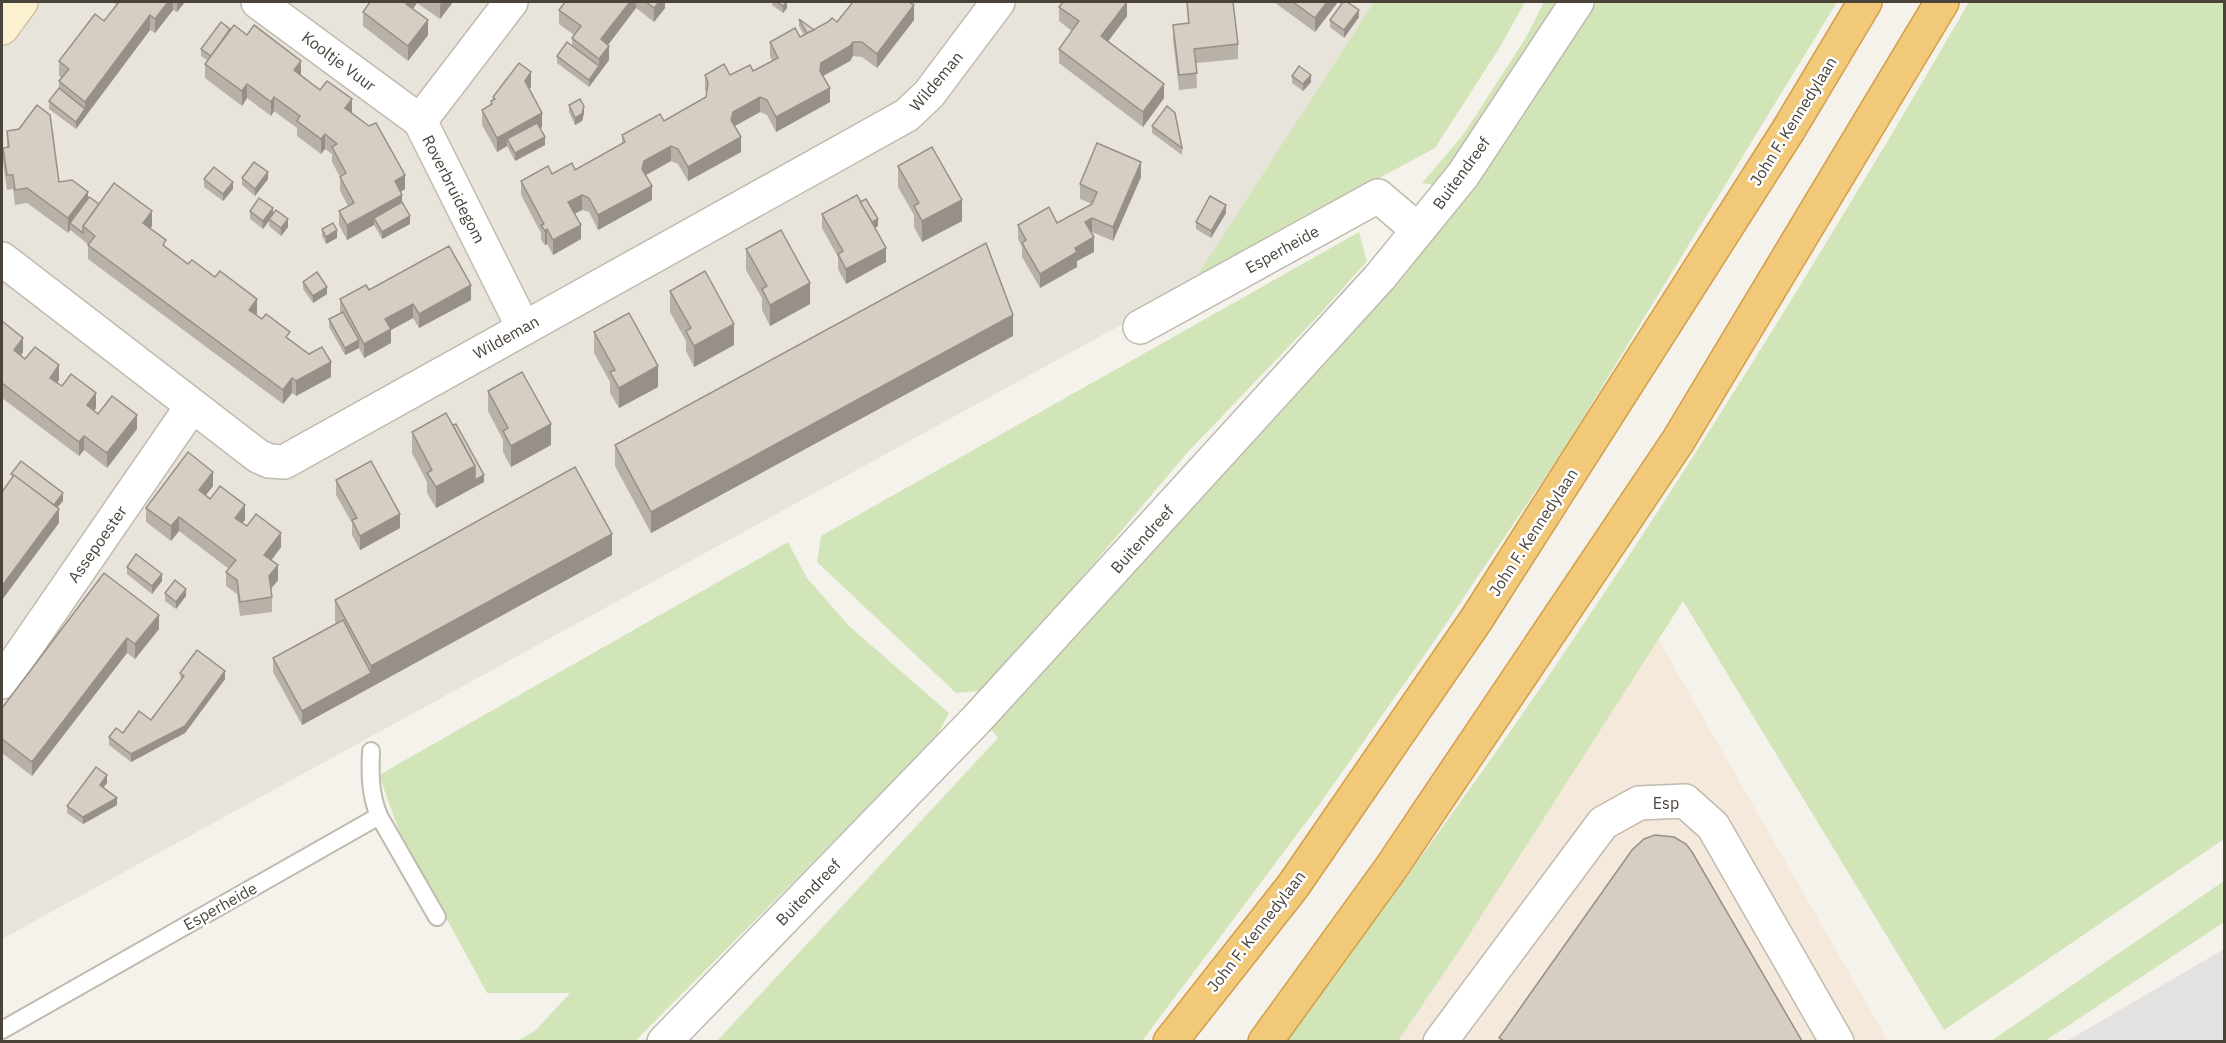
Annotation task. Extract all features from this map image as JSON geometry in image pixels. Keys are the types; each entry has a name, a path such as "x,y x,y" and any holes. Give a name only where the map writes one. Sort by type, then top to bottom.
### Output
{"highway":[{"name":"John F. Kennedylaan","path":"1170,1041 1293,886 1476,620 1789,129 1865,2"},
{"path":"1265,1041 1391,868 1678,441 1942,2"}],"street":[{"path":"2,28 21,2"},
{"name":"Kooltje Vuur","path":"258,2 420,121"},
{"name":"Roverbruidegom","path":"511,2 420,121 524,327"},
{"name":"Wildeman","path":"2,259 258,456 269,461 284,462 907,115 929,94 998,2"},
{"name":"Buitendreef","path":"664,1041 977,719 1380,277 1463,175 1577,2"},
{"name":"Esperheide","path":"1140,327 1378,196 1418,230"},
{"name":"Assepoester","path":"2,682 192,406"},
{"name":"Esp","path":"1440,1041 1603,823 1639,803 1685,801 1713,826 1837,1041"}],"lane":[{"path":"371,751 369,784 372,799 379,816 437,917"},
{"name":"Esperheide","path":"2,1029 379,816"}],"shaded area":[{"path":"2,2 1390,2 1204,271 1150,309 2,939"},
{"path":"1649,623 1888,1041 1348,1042"},
{"path":"2224,949 2224,1041 2067,1041"}],"green space":[{"path":"1374,2 1525,2 1500,47 1435,148 1197,276"},
{"path":"1544,2 1565,2 1437,185 1422,183 1463,135 1525,39"},
{"path":"1593,2 1837,2 1564,449 1433,643 1319,805 1142,1041 716,1042 998,738 983,720 1499,151"},
{"path":"1969,2 2224,2 2224,839 1944,1030 1683,601 1460,949 1398,1041 1284,1042 1478,777 1624,563 1784,312"},
{"path":"1359,232 1367,261 1319,315 1186,454 1063,600 979,691 956,693 817,562 821,536"},
{"path":"788,542 807,578 849,626 949,713 935,739 635,1041 517,1041 535,1031 570,993 487,993 399,831 379,775"},
{"path":"2224,881 2224,922 2045,1041 1991,1041"}],"building":[{"path":"119,2 168,2 155,19 150,15 85,102 59,81 69,69 59,61 95,14 104,21"},
{"path":"370,2 408,2 406,4 428,20 408,46 363,12"},
{"path":"565,2 630,2 601,39 609,46 599,59 572,38 581,26 559,10"},
{"path":"646,2 659,2 654,8"},
{"path":"853,2 909,2 914,5 877,54 862,42 853,42 821,63 820,71 830,88 776,117 767,100 760,97 733,112 731,120 741,137 688,167 678,149 671,146 644,161 642,169 652,186 598,215 589,198 582,195 568,202 581,225 553,240 547,229 545,231 541,225 544,224 521,181 548,166 552,174 572,163 575,170 625,142 622,135 660,114 664,121 706,97 708,82 705,75 724,64 730,75 750,65 753,71 778,58 770,42 795,28 800,37 832,18 837,22"},
{"path":"1063,2 1127,2 1101,36 1164,84 1143,112 1059,49 1079,21 1059,7"},
{"path":"1187,2 1233,2 1238,44 1194,49 1197,73 1179,75 1173,25 1189,23"},
{"path":"1293,2 1327,2 1315,18"},
{"path":"1343,2 1359,10 1344,30 1330,20"},
{"path":"799,19 814,30 807,33"},
{"path":"221,22 230,29 211,56 201,49"},
{"path":"234,25 247,35 254,25 301,61 294,70 320,90 327,81 352,99 345,108 369,126 376,123 405,175 395,181 402,195 347,225 339,211 354,203 340,177 346,173 332,147 337,144 325,134 321,139 297,121 300,116 274,97 271,102 247,84 242,91 205,64"},
{"path":"567,42 599,66 589,80 557,56"},
{"path":"519,63 531,72 525,81 542,113 497,138 482,110 492,104 491,101 495,99 493,97"},
{"path":"1299,66 1311,75 1303,84 1292,76"},
{"path":"59,88 85,109 76,122 49,101"},
{"path":"580,99 584,106 582,114 575,118 569,105"},
{"path":"37,105 50,115 59,182 72,180 88,192 68,218 27,188 15,190 13,175 7,175 3,148 9,147 7,131 19,129"},
{"path":"1167,106 1175,113 1182,148 1152,126"},
{"path":"537,123 545,137 515,153 507,139"},
{"path":"1097,143 1141,162 1113,227 1092,218 1085,222 1094,237 1075,248 1077,252 1040,274 1022,243 1026,240 1018,225 1049,207 1057,223 1092,204 1097,192 1080,184"},
{"path":"932,147 962,200 922,221 914,206 919,203 898,166"},
{"path":"254,162 268,172 255,189 242,178"},
{"path":"214,167 233,182 223,194 204,179"},
{"path":"114,183 152,211 143,223 166,240 163,245 188,264 192,260 215,277 220,271 257,299 249,310 262,319 266,314 290,332 286,337 309,354 322,347 331,362 296,381 292,378 283,390 88,245 95,236 83,226"},
{"path":"857,195 886,248 846,269 838,254 843,251 822,214"},
{"path":"1210,196 1226,205 1211,231 1196,222"},
{"path":"89,197 99,204 83,226 83,233 70,223"},
{"path":"259,198 273,208 263,221 250,211"},
{"path":"866,199 878,219 872,222 860,202"},
{"path":"402,202 410,216 382,232 374,218"},
{"path":"276,210 288,219 281,228 269,219"},
{"path":"333,223 337,230 326,237 322,229"},
{"path":"781,230 810,283 770,305 762,289 767,286 746,249"},
{"path":"986,243 1013,315 651,512 615,445"},
{"path":"449,246 471,285 419,314 413,304 385,319 391,329 364,344 340,299 366,285 369,290"},
{"path":"705,271 734,324 694,346 686,331 691,328 670,291"},
{"path":"317,272 327,287 313,296 303,282"},
{"path":"343,312 359,340 345,348 329,319"},
{"path":"629,313 658,366 619,388 610,372 615,370 594,332"},
{"path":"2,321 23,338 14,350 25,359 35,347 59,365 50,378 62,386 71,374 96,393 87,405 98,414 112,396 137,415 107,453 84,436 79,442 2,383"},
{"path":"522,372 551,424 511,446 503,431 508,428 488,391"},
{"path":"446,413 475,466 436,487 427,473 432,470 412,432"},
{"path":"456,424 484,475 475,480 475,466 453,425"},
{"path":"188,452 213,472 199,490 210,499 220,486 245,505 235,518 247,526 256,514 281,533 264,555 278,565 269,576 272,597 240,602 237,580 226,572 236,560 179,517 171,526 146,508"},
{"path":"21,461 63,493 54,505 11,474"},
{"path":"371,461 400,514 360,536 352,520 357,518 336,480"},
{"path":"575,467 612,534 371,666 335,600"},
{"path":"14,475 59,509 2,586 2,492"},
{"path":"136,554 162,574 152,586 127,567"},
{"path":"104,573 159,615 135,644 127,638 32,762 2,739 2,708"},
{"path":"175,580 186,589 176,602 165,593"},
{"path":"343,620 371,673 302,711 273,658"},
{"path":"197,650 225,671 185,726 131,754 109,737 116,728 123,733 139,711 151,720 184,676 180,673"},
{"path":"96,767 107,775 100,785 117,798 83,817 67,806"},
{"path":"1655,835 1674,837 1686,844 1692,852 1802,1041 1504,1041 1499,1038 1632,850 1644,839"}]}
